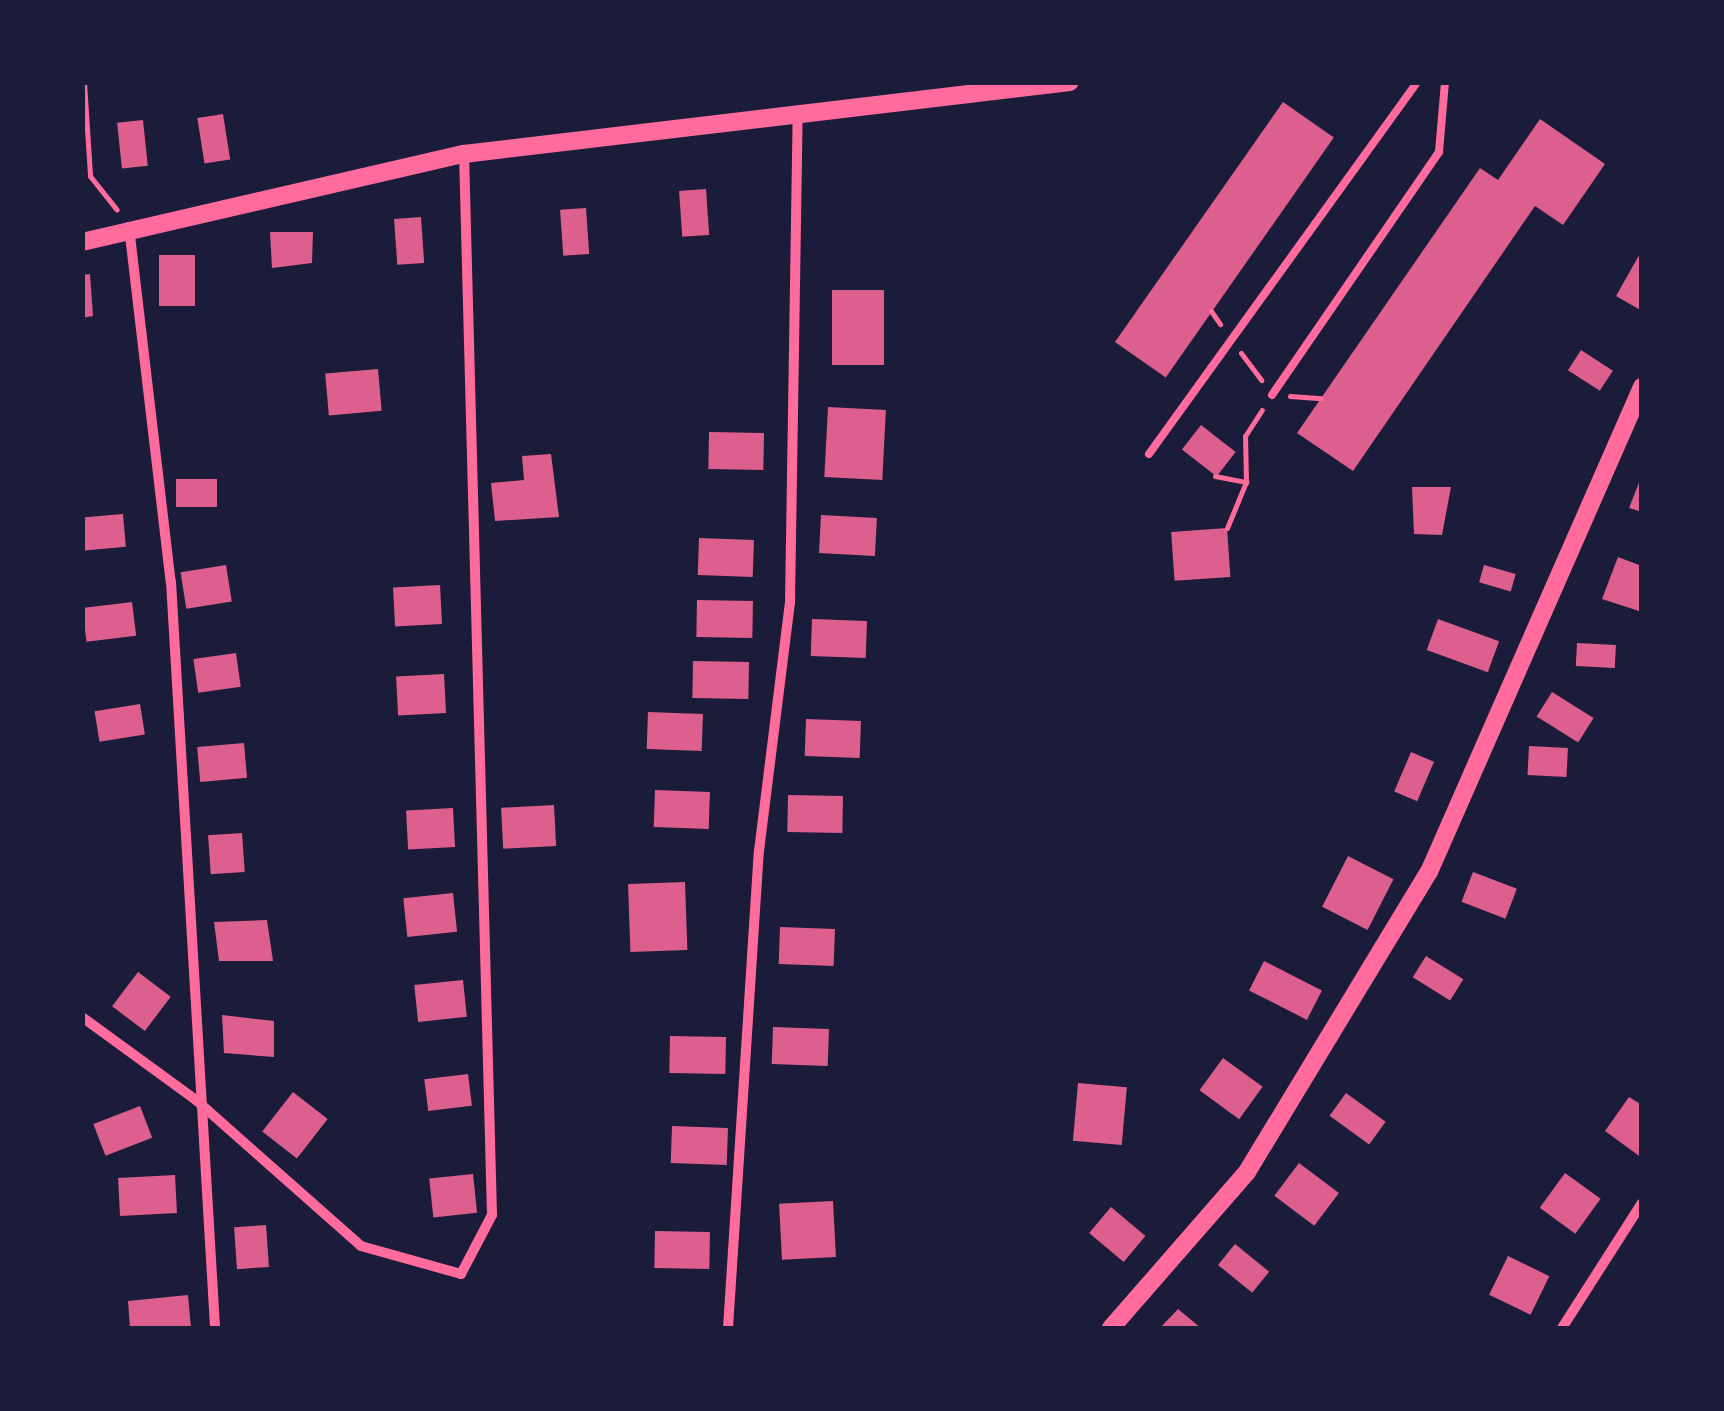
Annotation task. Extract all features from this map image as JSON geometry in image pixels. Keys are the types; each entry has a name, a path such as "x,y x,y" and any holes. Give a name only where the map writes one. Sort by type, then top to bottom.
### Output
{"street":[{"path":"82,242 129,226 464,154 1070,82"},
{"path":"728,1328 759,851 790,603 798,114"},
{"path":"82,1017 196,1100 361,1246 460,1274 492,1215 464,154"},
{"path":"129,226 171,582 196,1100 215,1328"},
{"path":"1111,1328 1247,1172 1429,872 1642,387"},
{"path":"1562,1328 1642,1203"}],"lane":[{"path":"1148,454 1417,82"},
{"path":"1272,395 1439,152 1445,82"}],"path":[{"path":"84,82 90,176 129,226"},
{"path":"1211,310 1272,395"},
{"path":"1272,395 1322,398"},
{"path":"1227,528 1246,482 1245,436 1272,395"},
{"path":"1215,476 1246,482"}],"building":[{"path":"1283,102 1334,138 1166,378 1115,342"},
{"path":"223,114 230,159 205,164 197,118"},
{"path":"1540,119 1605,164 1563,225 1535,206 1353,471 1297,433 1480,168 1498,180"},
{"path":"143,120 148,166 122,168 117,123"},
{"path":"706,189 709,235 682,237 679,191"},
{"path":"586,208 589,254 563,256 560,210"},
{"path":"421,217 424,263 397,265 394,219"},
{"path":"270,232 313,232 312,263 272,268"},
{"path":"1642,250 1642,311 1616,296"},
{"path":"159,255 195,255 195,306 159,306"},
{"path":"90,274 93,316 82,318 82,275"},
{"path":"832,290 884,290 884,365 832,365"},
{"path":"1581,350 1613,371 1600,391 1568,370"},
{"path":"378,369 382,411 329,415 325,374"},
{"path":"828,407 886,410 882,480 824,477"},
{"path":"1201,425 1236,452 1217,477 1182,449"},
{"path":"709,432 764,433 763,470 708,469"},
{"path":"551,454 559,517 495,521 491,483 524,480 522,456"},
{"path":"1642,475 1642,512 1629,508"},
{"path":"176,479 217,479 217,507 176,507"},
{"path":"1412,487 1451,487 1442,535 1414,534"},
{"path":"123,514 126,547 85,550 82,518"},
{"path":"821,515 877,518 875,556 819,553"},
{"path":"1227,528 1230,577 1175,581 1171,532"},
{"path":"699,538 754,540 753,577 698,575"},
{"path":"1618,557 1642,566 1642,612 1602,599"},
{"path":"226,565 232,602 186,609 181,572"},
{"path":"1484,565 1516,574 1511,591 1479,582"},
{"path":"440,585 442,624 395,626 393,587"},
{"path":"697,600 753,601 752,638 696,637"},
{"path":"132,602 136,636 87,642 82,608"},
{"path":"812,619 867,621 866,658 811,656"},
{"path":"1438,619 1499,641 1488,672 1427,650"},
{"path":"1577,643 1616,645 1615,668 1576,666"},
{"path":"236,653 241,687 198,693 193,659"},
{"path":"693,661 749,662 748,699 692,698"},
{"path":"444,674 446,713 398,715 396,677"},
{"path":"1552,692 1594,718 1578,743 1537,717"},
{"path":"140,704 145,735 99,742 95,711"},
{"path":"648,712 703,714 702,751 647,749"},
{"path":"806,719 861,721 860,758 805,756"},
{"path":"244,743 247,778 200,782 197,747"},
{"path":"1529,746 1568,748 1566,777 1527,775"},
{"path":"1411,752 1434,762 1417,801 1394,792"},
{"path":"655,790 710,792 709,829 654,827"},
{"path":"788,795 843,796 842,833 787,832"},
{"path":"554,805 556,846 503,849 501,808"},
{"path":"453,808 455,847 408,849 406,810"},
{"path":"242,833 245,872 211,874 208,835"},
{"path":"1348,856 1393,879 1368,930 1322,907"},
{"path":"1473,872 1517,889 1505,919 1462,902"},
{"path":"685,882 687,950 630,952 628,884"},
{"path":"453,893 457,932 407,937 403,898"},
{"path":"267,920 273,961 219,961 214,922"},
{"path":"780,927 835,929 834,966 779,964"},
{"path":"1426,956 1463,979 1450,1001 1413,977"},
{"path":"1264,961 1322,991 1307,1020 1249,990"},
{"path":"138,972 171,997 145,1031 112,1006"},
{"path":"463,980 467,1017 418,1022 414,985"},
{"path":"222,1015 274,1021 274,1057 224,1053"},
{"path":"773,1027 829,1029 828,1066 772,1064"},
{"path":"670,1036 726,1037 725,1074 669,1073"},
{"path":"1223,1058 1263,1087 1239,1119 1199,1090"},
{"path":"468,1074 472,1106 428,1111 424,1079"},
{"path":"1078,1083 1127,1087 1122,1145 1073,1141"},
{"path":"293,1092 328,1119 297,1158 262,1131"},
{"path":"1346,1093 1386,1122 1369,1144 1330,1116"},
{"path":"1629,1097 1642,1105 1642,1158 1605,1131"},
{"path":"140,1106 152,1138 106,1156 93,1124"},
{"path":"672,1126 728,1128 727,1165 671,1163"},
{"path":"1299,1163 1339,1193 1314,1226 1274,1196"},
{"path":"1565,1173 1601,1199 1575,1234 1540,1208"},
{"path":"473,1174 477,1213 433,1217 429,1179"},
{"path":"175,1175 177,1213 120,1216 118,1178"},
{"path":"833,1201 836,1257 782,1260 779,1204"},
{"path":"1111,1207 1145,1236 1124,1262 1089,1233"},
{"path":"266,1225 269,1267 237,1269 234,1227"},
{"path":"655,1231 710,1232 709,1269 654,1268"},
{"path":"1235,1244 1269,1272 1252,1293 1218,1265"},
{"path":"1508,1256 1549,1276 1530,1315 1489,1295"},
{"path":"188,1295 191,1328 130,1328 128,1301"},
{"path":"1178,1309 1201,1328 1160,1328"}]}
